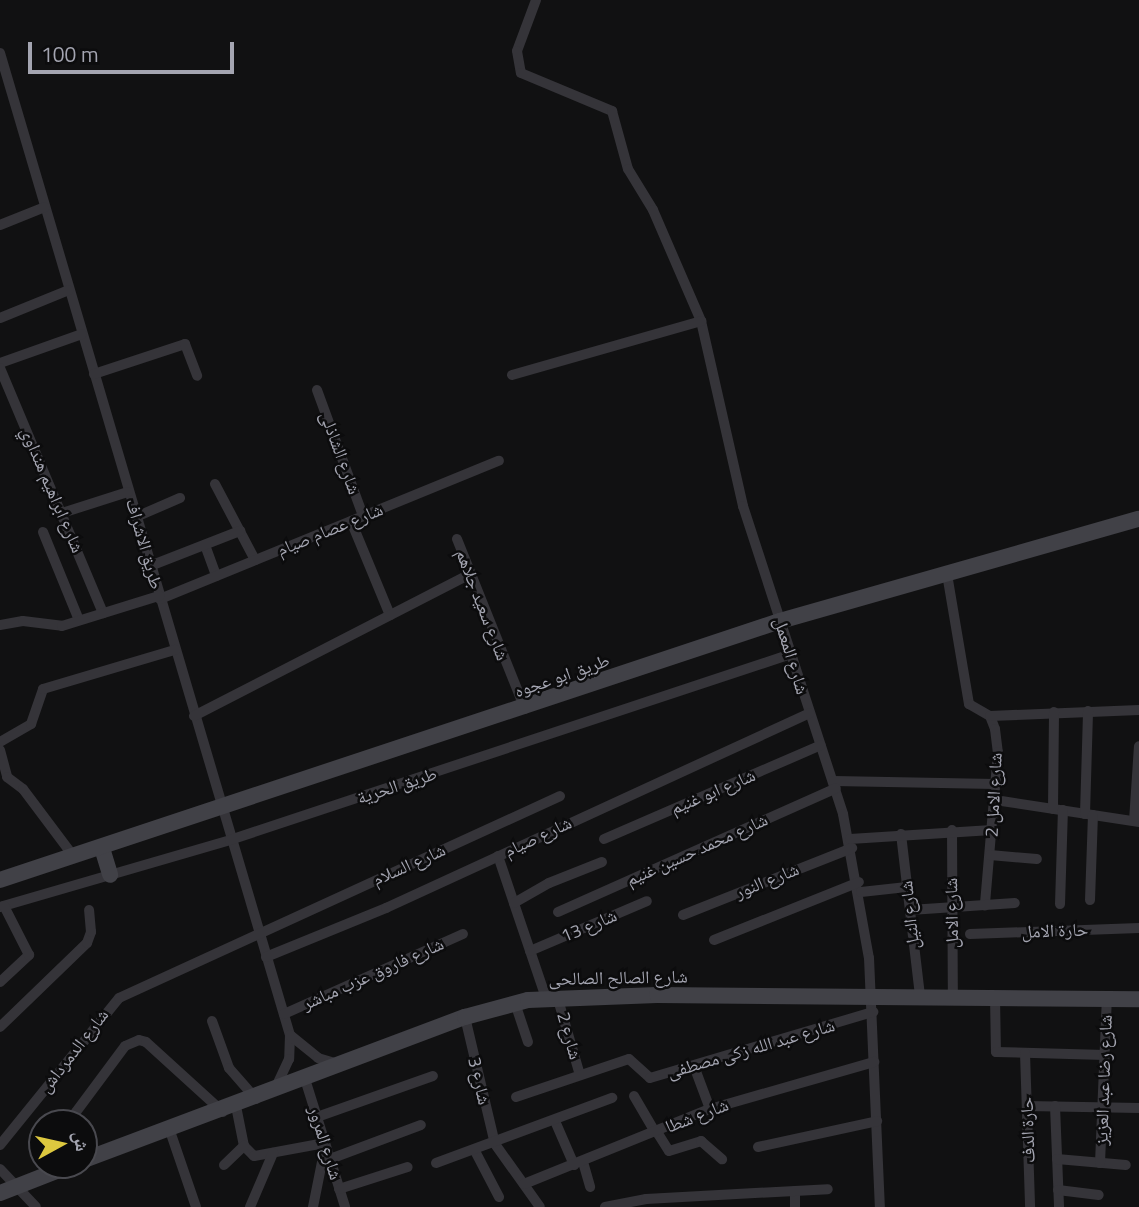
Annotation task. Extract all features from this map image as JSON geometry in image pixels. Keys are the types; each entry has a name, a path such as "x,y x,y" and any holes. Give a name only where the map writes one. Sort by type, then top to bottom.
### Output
{"street":[{"name":"شارع المعمل","path":"536,0 517,51 520,73 609,107 618,125 628,169 653,210 701,321 740,493 809,713 835,785 860,887 872,1004 880,1207"},
{"name":"طريق الاشراف","path":"0,53 230,840 290,1035 289,1059 272,1092"},
{"path":"0,225 45,207"},
{"path":"0,318 69,290"},
{"path":"512,375 701,321"},
{"path":"0,365 82,334"},
{"path":"94,374 185,344 197,376"},
{"name":"شارع ابراهيم هنداوي","path":"0,365 103,613"},
{"name":"شارع الشاذلى","path":"317,390 390,615"},
{"name":"شارع عصام صيام","path":"0,625 23,621 55,627 160,597 499,460"},
{"path":"215,484 255,560"},
{"path":"62,513 128,492"},
{"path":"136,517 180,498"},
{"name":"طريق ابو عجوه","path":"0,880 525,709 780,621 1139,519"},
{"path":"150,566 240,531"},
{"path":"43,532 79,620"},
{"name":"شارع سعيد جلاهم","path":"457,539 525,709"},
{"path":"205,545 216,576"},
{"path":"194,716 471,574"},
{"path":"947,574 969,704 990,716 1139,710"},
{"path":"0,743 31,724 43,689 175,650"},
{"name":"طريق الحرية","path":"2,907 230,840 791,654"},
{"path":"1088,711 1090,900"},
{"path":"1055,712 1060,904"},
{"name":"شارع صيام","path":"266,957 498,856 809,713"},
{"name":"شارع الامل 2","path":"985,905 998,752 990,716"},
{"name":"شارع ابو غنيم","path":"604,839 821,745"},
{"path":"995,800 1137,821 1139,746"},
{"path":"0,750 7,777 23,789 74,857"},
{"path":"835,785 995,783"},
{"name":"شارع محمد حسين غنيم","path":"558,912 835,785"},
{"name":"شارع السلام","path":"126,995 560,796"},
{"name":"شارع الامل","path":"952,830 953,996"},
{"name":"شارع النور","path":"683,915 851,844 901,834 992,830"},
{"name":"شارع النيل","path":"901,834 919,996"},
{"path":"102,848 110,875"},
{"path":"990,855 1037,859"},
{"name":"شارع 2","path":"498,856 530,951 552,997 580,1075"},
{"path":"514,904 549,883 602,862"},
{"path":"714,940 860,887 907,887"},
{"name":"شارع 13","path":"530,951 647,901"},
{"path":"910,910 1015,903"},
{"path":"0,981 29,952 2,907"},
{"path":"0,1027 87,943 91,932 89,911"},
{"name":"حارة الامل","path":"970,934 1139,928"},
{"name":"شارع فاروق عزب مباشر","path":"284,1014 463,934"},
{"name":"شارع الدمرداش","path":"0,1145 95,1023 126,995"},
{"name":"شارع الصالح الصالحى","path":"98,1156 256,1099 465,1017 515,1003 552,997 872,1004 919,996 1139,999"},
{"path":"995,997 993,1048 999,1052 1105,1055"},
{"name":"شارع رضا عبد العزيز","path":"1100,1163 1107,997"},
{"path":"515,1003 528,1042"},
{"name":"شارع عبد الله زكى مصطفى","path":"516,1097 629,1059 650,1078 694,1066 872,1004"},
{"name":"شارع 3","path":"465,1017 495,1144"},
{"path":"212,1021 229,1068 256,1099"},
{"path":"290,1035 318,1058 341,1065"},
{"path":"78,1109 125,1045 146,1042 229,1109 244,1146 254,1156 325,1144 313,1207"},
{"name":"حارة الدف","path":"1025,1053 1030,1207"},
{"name":"شارع شطا","path":"524,1184 710,1109 874,1062"},
{"path":"694,1066 710,1109"},
{"path":"317,1118 433,1076"},
{"name":"شارع المرور","path":"304,1079 345,1207"},
{"path":"634,1096 669,1152 704,1142 722,1159"},
{"path":"436,1163 495,1144 612,1098"},
{"path":"1027,1106 1139,1108"},
{"path":"1055,1106 1059,1207"},
{"path":"555,1121 590,1187"},
{"path":"758,1147 877,1121"},
{"path":"330,1159 421,1125"},
{"path":"170,1131 197,1207"},
{"path":"495,1144 540,1207"},
{"path":"225,1165 244,1146"},
{"path":"475,1151 499,1197"},
{"path":"250,1207 273,1153"},
{"path":"1057,1159 1126,1165"},
{"path":"339,1189 408,1167"},
{"path":"0,1169 36,1207"},
{"path":"0,1194 36,1179"},
{"path":"606,1207 690,1201 748,1193 828,1189"},
{"path":"1058,1190 1099,1195"},
{"path":"794,1191 795,1207"},
{"path":"748,1193 749,1207"}]}
